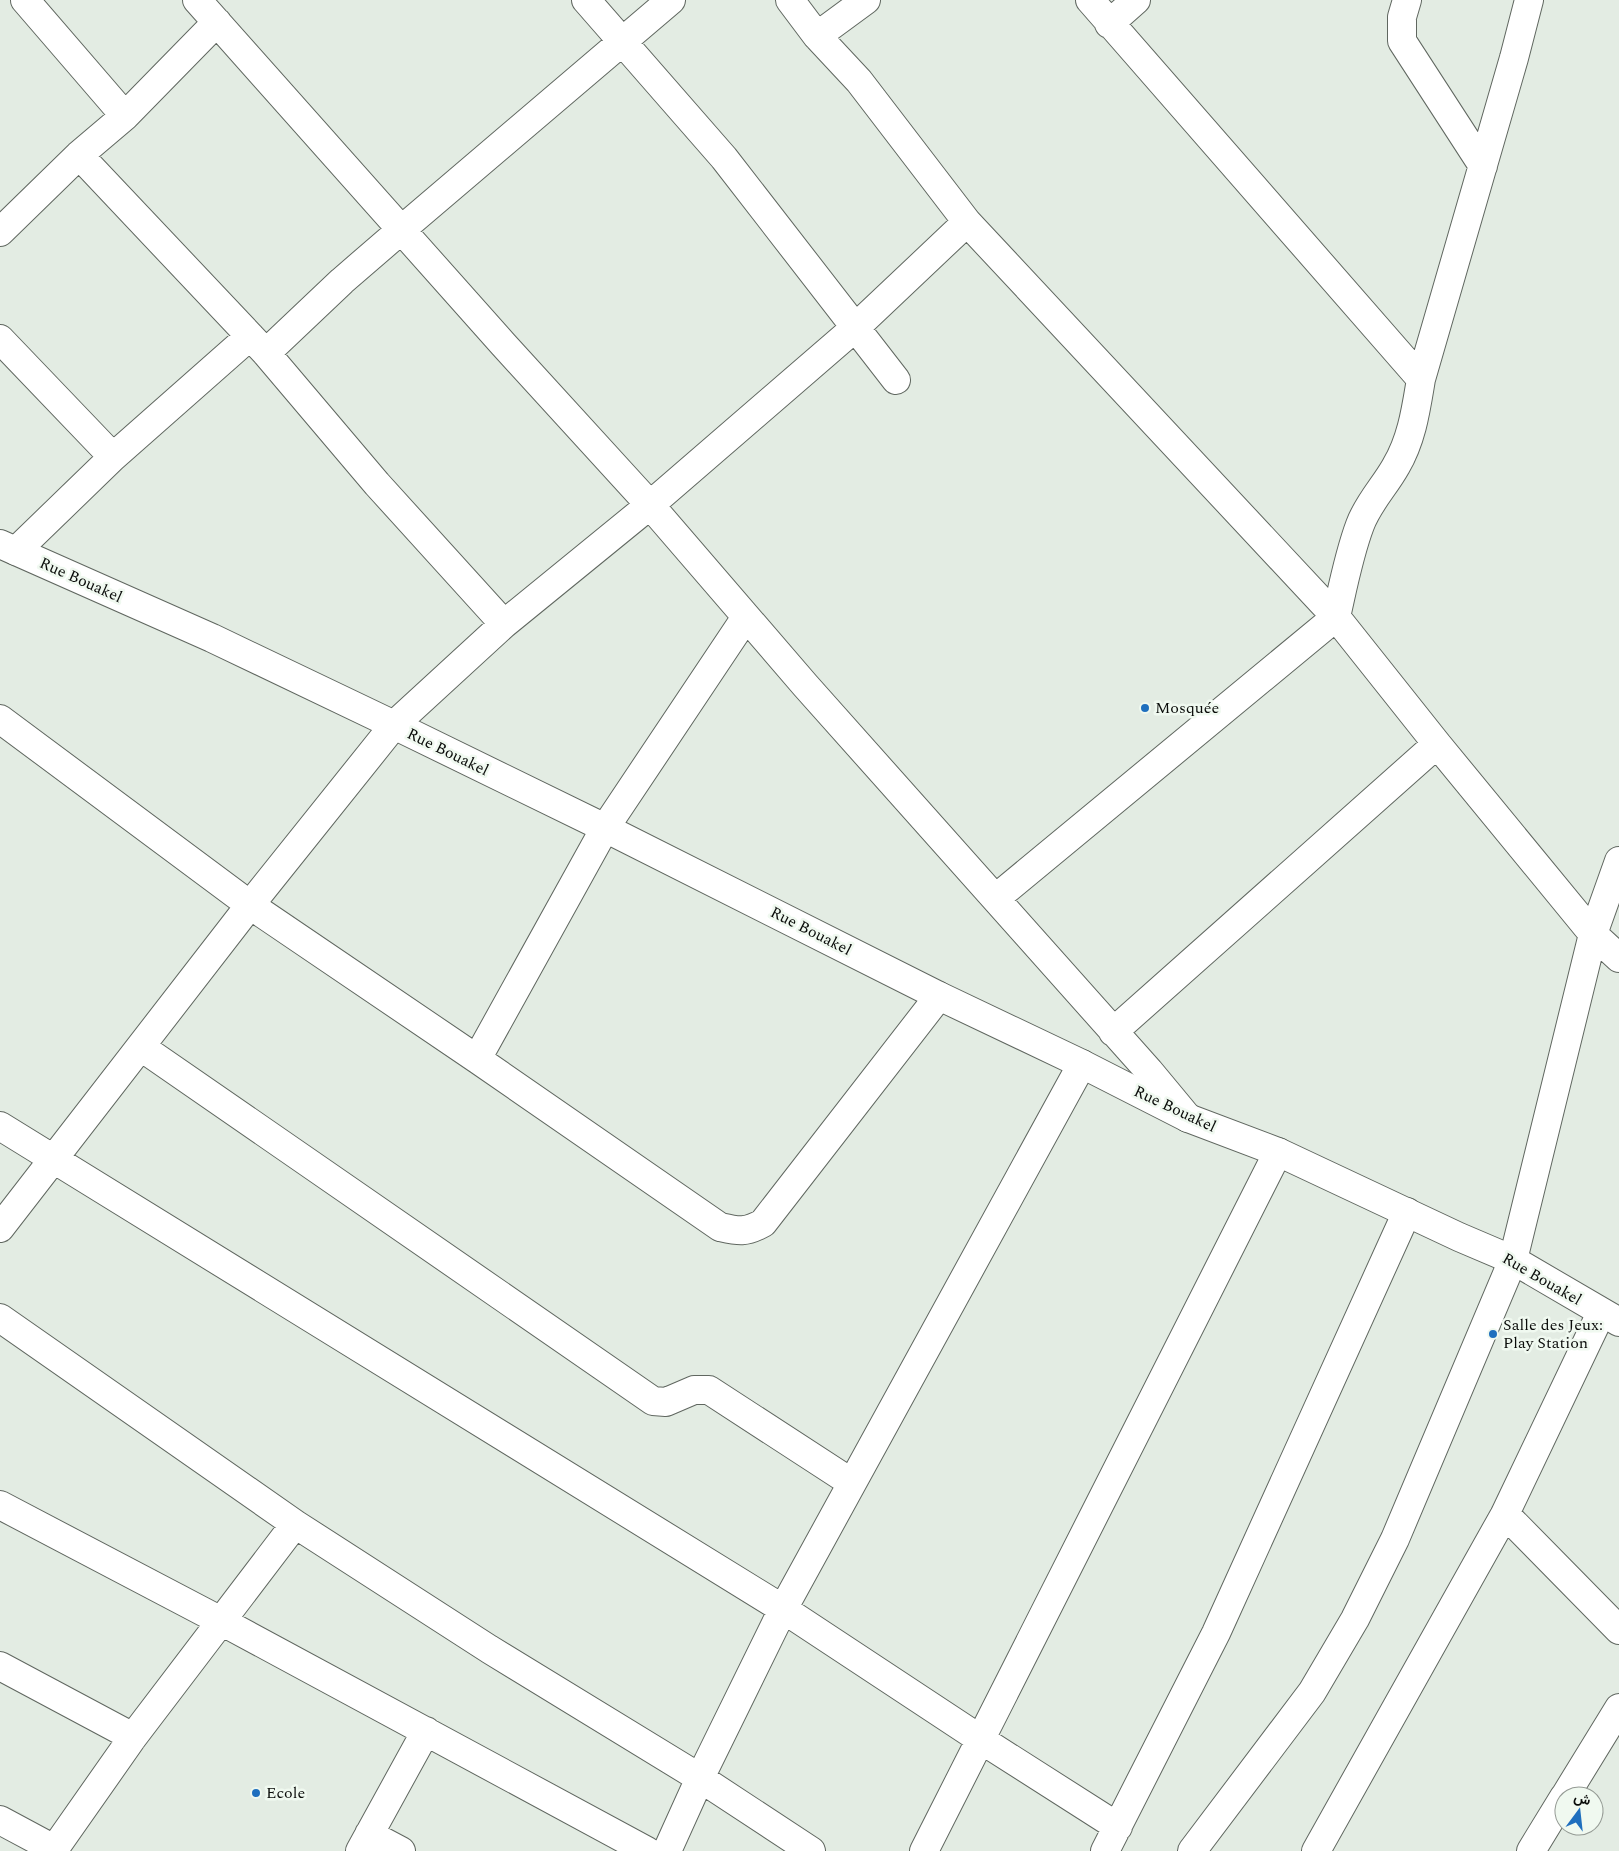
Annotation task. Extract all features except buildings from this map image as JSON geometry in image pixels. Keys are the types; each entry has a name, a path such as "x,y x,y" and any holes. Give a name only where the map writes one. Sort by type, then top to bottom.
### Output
{"street":[{"path":"25,0 125,116"},
{"path":"197,0 401,230 650,505 746,617 1149,1071 1188,1118"},
{"path":"586,0 724,158 896,380"},
{"path":"8,548 113,457 342,281 671,0"},
{"path":"790,0 818,36 859,81 967,222 1336,617 1437,744 1593,934 1619,958"},
{"path":"818,36 866,0"},
{"path":"1090,0 1421,379"},
{"path":"1110,24 1136,0"},
{"path":"1407,0 1402,17 1402,41 1483,166"},
{"path":"996,898 1336,617 1360,523 1397,466 1412,430 1421,379 1529,0"},
{"path":"0,232 78,156 125,116 217,22"},
{"path":"78,156 258,345 377,484 504,624"},
{"path":"0,1228 250,905 394,726 504,624 650,505 856,327 967,222"},
{"path":"0,339 113,457"},
{"name":"Rue Bouakel","path":"8,548 212,638 605,828 939,996 1082,1064 1188,1118 1278,1152 1459,1237 1513,1260 1610,1318"},
{"path":"477,1059 605,828 746,617"},
{"path":"0,719 250,905 720,1227 737,1231 750,1230 762,1223 939,996"},
{"path":"1113,1032 1437,744"},
{"path":"1192,1851 1312,1692 1356,1619 1395,1539 1513,1260 1593,934 1619,861"},
{"path":"141,1047 653,1401 666,1402 694,1390 709,1390 852,1483"},
{"path":"667,1851 700,1778 783,1609 1082,1064"},
{"path":"0,1126 783,1609 980,1739 1118,1827"},
{"path":"924,1851 1278,1152"},
{"path":"1105,1851 1216,1633 1406,1212"},
{"path":"0,1318 295,1524 489,1649 700,1778 811,1851"},
{"path":"1316,1851 1506,1514 1610,1318"},
{"path":"0,1505 221,1621 647,1851"},
{"path":"1506,1514 1619,1630"},
{"path":"0,1820 54,1850 133,1737 295,1524"},
{"path":"0,1666 133,1737"},
{"path":"1571,1786 1619,1708"},
{"path":"401,1851 365,1842 426,1731"},
{"path":"1531,1851 1554,1813"}],"place":[{"name":"Mosquée","path":"1145,708"},
{"name":"Salle des Jeux: Play Station","path":"1493,1334"},
{"name":"Ecole","path":"256,1793"}]}
